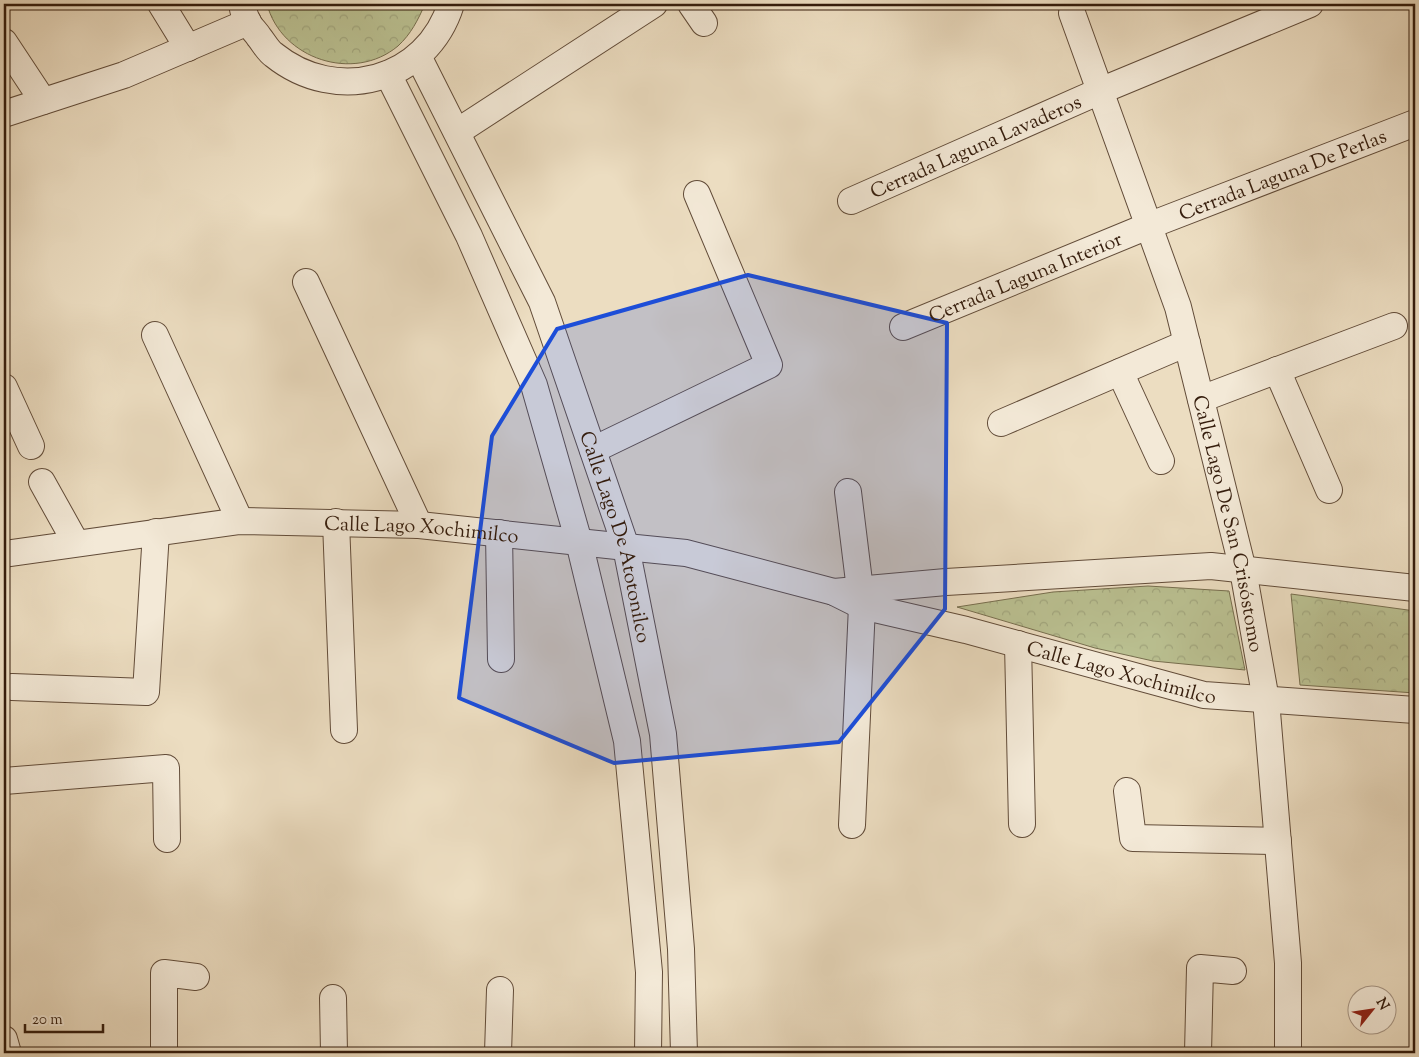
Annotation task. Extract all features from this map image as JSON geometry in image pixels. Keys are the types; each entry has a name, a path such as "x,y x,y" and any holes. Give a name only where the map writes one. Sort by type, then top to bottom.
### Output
{"street":[{"path":"161,4 188,48"},
{"path":"4,114 124,76 188,48 245,13 273,55 308,76 348,82 388,74 418,56 438,33 451,4"},
{"path":"457,132 654,4"},
{"name":"Cerrada Laguna Lavaderos","path":"851,201 1100,91 1310,4"},
{"name":"Calle Lago De San Crisóstomo","path":"1072,13 1178,307 1243,570 1266,700 1288,963 1288,1053"},
{"path":"4,42 43,101"},
{"name":"Calle Lago De Atotonilco","path":"418,56 542,302 626,547 663,734 681,949 684,1053"},
{"name":"Calle Lago De Atotonilco","path":"388,74 469,236 534,385 579,542 627,741 649,972 648,1053"},
{"name":"Cerrada Laguna De Perlas","path":"1148,226 1415,123"},
{"path":"593,450 769,365 697,194"},
{"name":"Cerrada Laguna Interior","path":"903,327 1148,226"},
{"path":"306,282 419,525"},
{"path":"1201,399 1394,326"},
{"path":"155,335 240,521"},
{"path":"1001,423 1187,343"},
{"path":"1277,370 1328,490"},
{"path":"1120,372 1161,462"},
{"path":"4,387 31,446"},
{"path":"42,482 76,543"},
{"path":"848,492 862,597 852,825"},
{"name":"Calle Lago Xochimilco","path":"4,554 240,521 419,525 626,547 686,554 834,592 862,597 966,630 1204,695 1415,710"},
{"path":"336,522 344,730"},
{"path":"12,687 146,692 156,532"},
{"path":"499,533 501,659"},
{"path":"862,597 946,582 1211,566 1415,588"},
{"path":"1018,644 1022,824"},
{"path":"4,781 166,768 166,839"},
{"path":"1127,791 1133,838 1278,841"},
{"path":"1198,1053 1200,968 1233,971"},
{"path":"164,1053 164,973 196,977"},
{"path":"498,1053 500,990"},
{"path":"333,998 334,1053"}],"highlighted area":[{"path":"748,275 947,323 945,609 839,742 614,763 459,698 492,436 557,329"}],"green space":[{"path":"267,4 425,4 414,27 398,46 380,57 361,63 341,63 321,60 303,51 287,39 275,23"},
{"path":"1148,586 1229,591 1245,670 1153,661 1095,648 957,607 1053,592"},
{"path":"1291,594 1415,611 1415,693 1300,685"}]}
